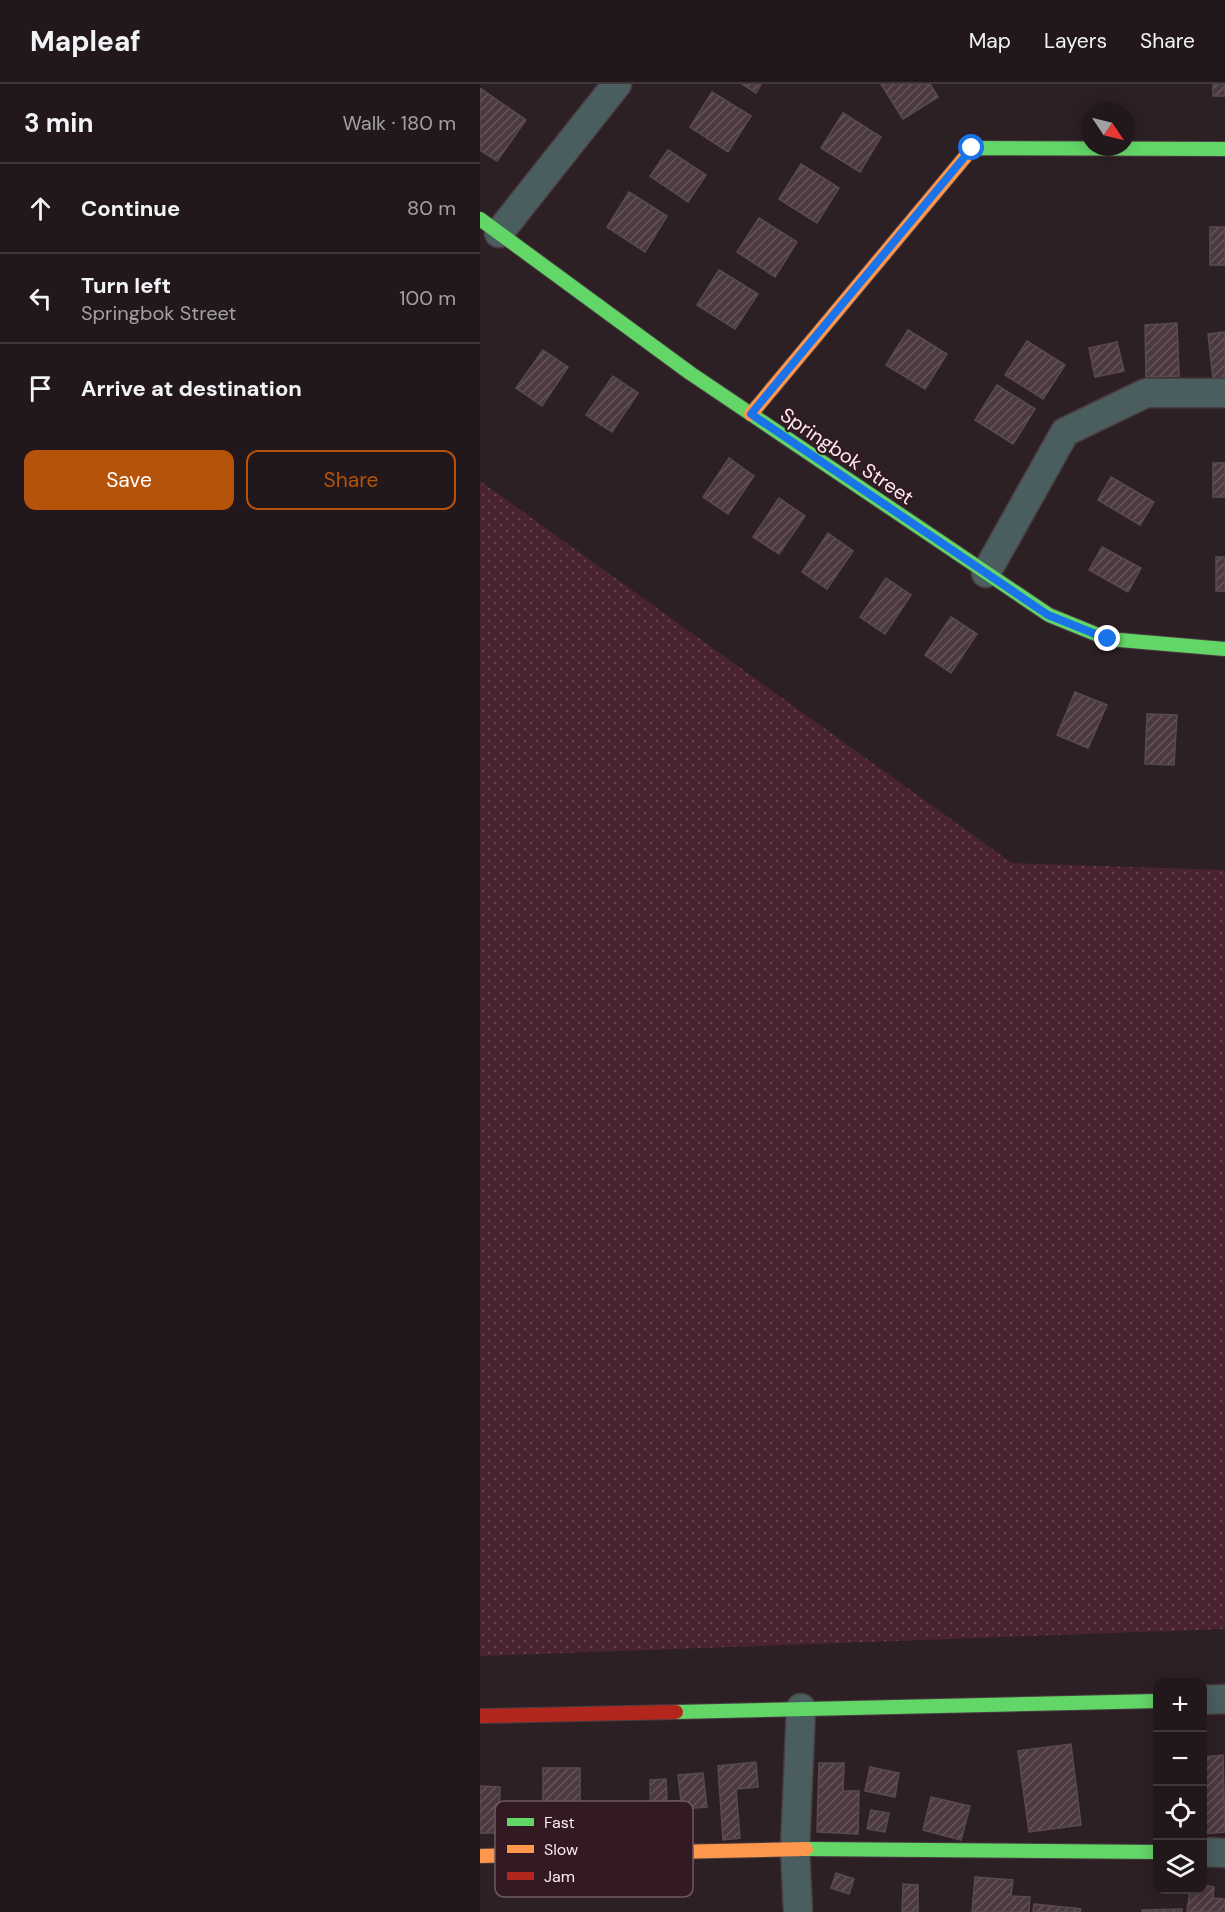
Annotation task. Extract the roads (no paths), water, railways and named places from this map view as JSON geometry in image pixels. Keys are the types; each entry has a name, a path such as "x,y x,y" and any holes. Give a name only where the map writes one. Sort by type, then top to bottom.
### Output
{"street":[{"path":"490,226 616,84"},
{"path":"751,414 972,148 1225,148"},
{"name":"Springbok Street","path":"490,226 690,373 1048,615 1108,639 1225,649"},
{"path":"986,573 1065,432 1146,393 1225,393"},
{"path":"1207,1700 1225,1699"},
{"path":"480,1716 1153,1701"},
{"path":"798,1912 795,1850 801,1708"},
{"path":"693,1852 795,1850 1153,1852"},
{"path":"1207,1852 1225,1853"},
{"path":"480,1856 495,1856"}]}
